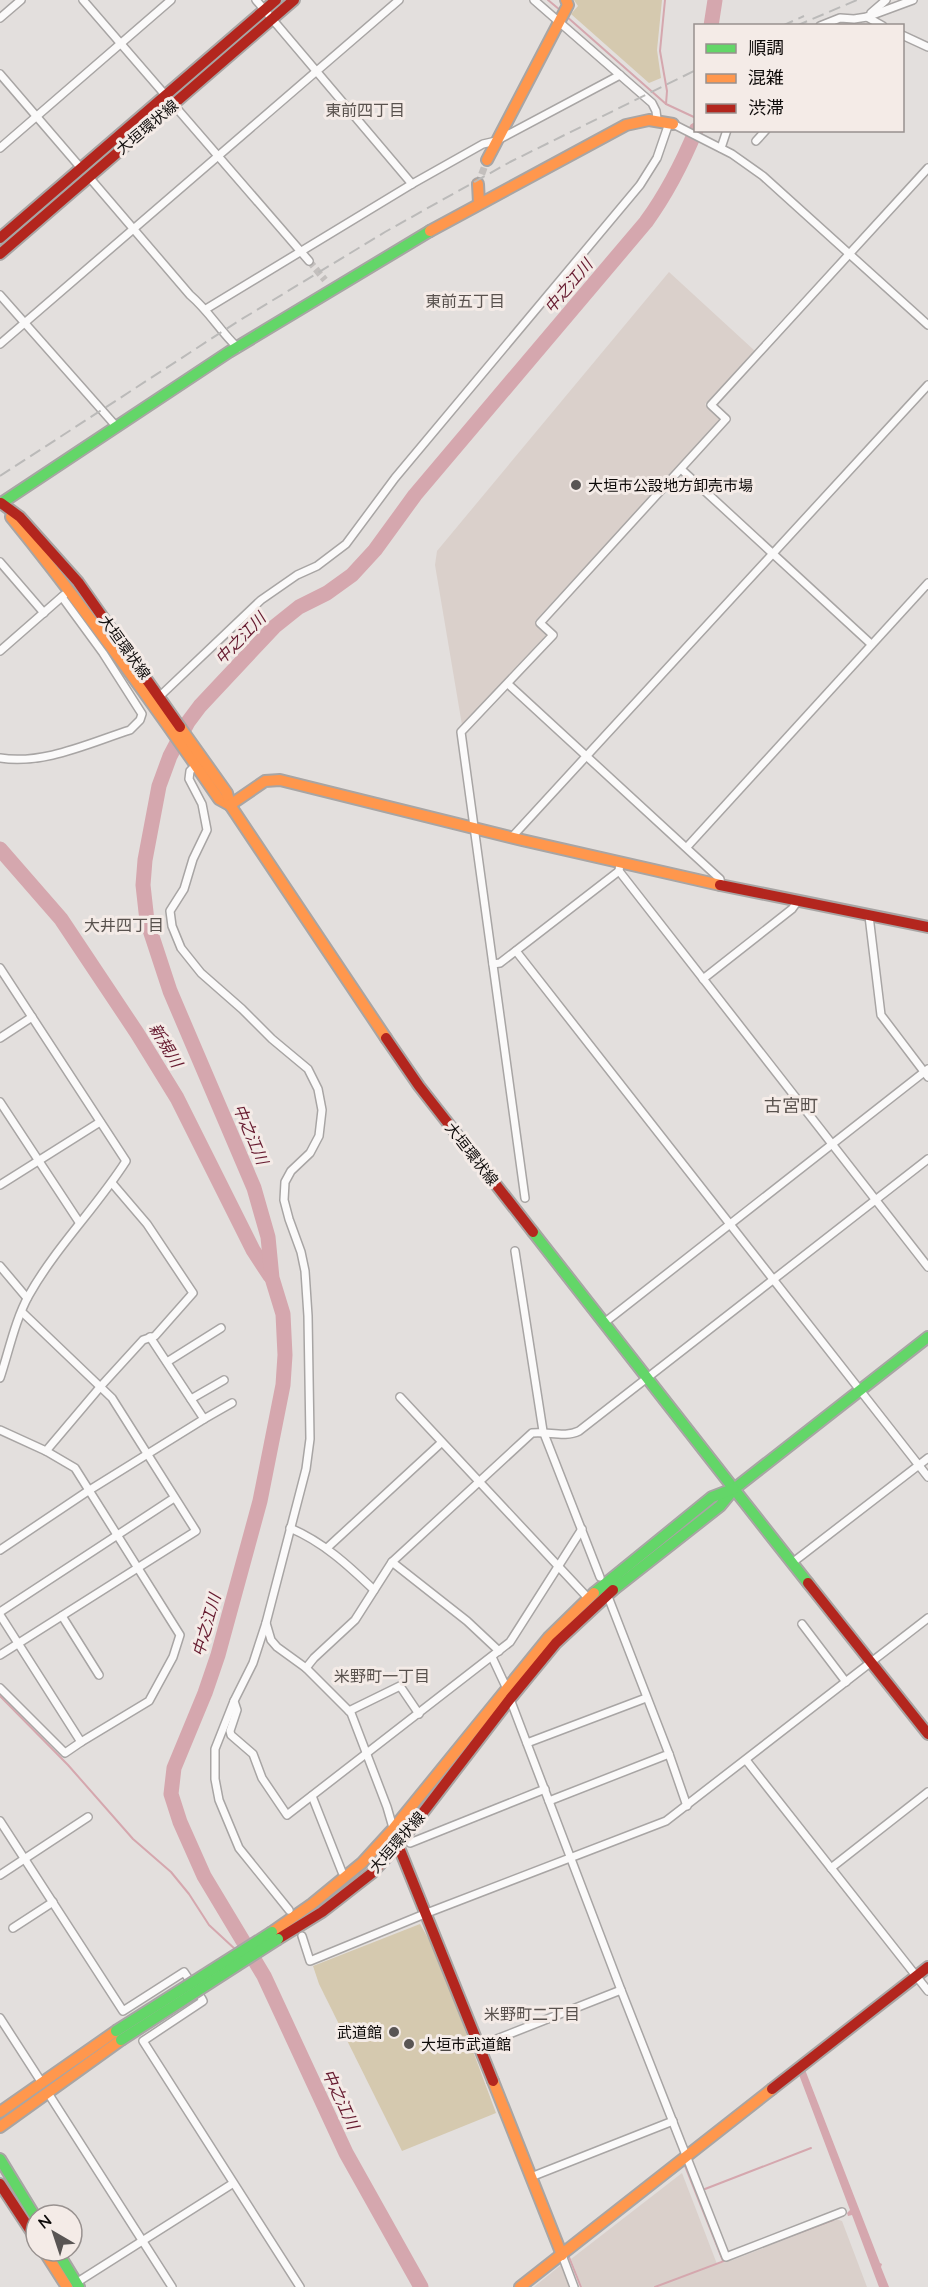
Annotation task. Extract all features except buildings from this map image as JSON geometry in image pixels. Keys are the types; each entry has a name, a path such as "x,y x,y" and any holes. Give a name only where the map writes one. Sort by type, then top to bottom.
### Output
{"main road":[{"name":"大垣環状線","path":"0,254 174,105 268,14 276,0"},
{"name":"大垣環状線","path":"0,238 165,94 268,14 294,0"},
{"path":"487,160 563,12"},
{"path":"0,503 115,425 330,288 480,203 626,125 642,120 657,119 671,123"},
{"path":"478,184 480,203"},
{"name":"大垣環状線","path":"0,503 20,517 78,582 161,702 194,759 227,793 230,805 419,1086 734,1489 720,1506 588,1598 549,1637 393,1830 362,1863 275,1935"},
{"name":"大垣環状線","path":"0,503 66,593 161,702"},
{"path":"230,805 255,786 272,780 620,867 928,927"},
{"path":"928,1337 734,1489 928,1734"},
{"name":"大垣環状線","path":"0,2112 275,1935 322,1912 372,1873 398,1845 556,1642 606,1586"},
{"path":"398,1845 562,2255"},
{"path":"520,2287 928,1967"},
{"name":"大垣環状線","path":"0,2127 48,2093 118,2036"},
{"path":"0,2159 27,2203"},
{"path":"0,2184 24,2221"},
{"path":"54,2263 74,2286"},
{"path":"63,2263 74,2286"}],"street":[{"path":"0,18 21,0"},
{"path":"83,0 309,261"},
{"path":"0,148 171,0"},
{"path":"256,0 412,184"},
{"path":"0,344 399,0"},
{"path":"534,0 563,12 620,75 652,103 657,111 657,119"},
{"path":"863,24 886,0"},
{"path":"825,24 840,18 868,17 913,0"},
{"path":"868,17 880,24"},
{"path":"904,35 928,47"},
{"path":"0,74 80,167"},
{"path":"206,309 412,184 483,144 496,141 620,75"},
{"path":"161,702 261,600 297,575 317,566 346,544 395,478 640,185 657,158 671,123 732,154 763,176 848,256 928,326"},
{"path":"718,147 726,132"},
{"path":"756,141 764,132"},
{"path":"525,1198 461,732 553,635 540,623 682,470 726,419 711,405 928,168"},
{"path":"89,177 238,348"},
{"path":"0,295 115,425"},
{"path":"511,838 928,385"},
{"path":"682,470 871,644"},
{"path":"0,562 44,613"},
{"path":"687,847 928,583"},
{"path":"0,651 66,593 142,714 140,720 130,730 38,759 0,758"},
{"path":"508,684 687,847 720,879 721,885"},
{"path":"194,759 189,779 202,804 207,830 193,860 184,889 170,911 172,926 181,948 201,974 308,1069 318,1089 322,1110 319,1136 310,1153 291,1171 285,1182 284,1200 305,1270 310,1381 310,1439 306,1469 253,1664 234,1701 215,1749 215,1779 219,1800 239,1848 289,1910"},
{"path":"494,964 500,963 516,951 620,867 703,979 928,1267"},
{"path":"703,979 792,909 796,902"},
{"path":"604,1323 730,1223 927,1073 881,1015 869,916"},
{"path":"516,951 928,1477"},
{"path":"0,968 126,1161 112,1183 79,1222 27,1298 0,1378"},
{"path":"0,1038 32,1017"},
{"path":"0,1102 79,1222"},
{"path":"0,1185 100,1122"},
{"path":"306,1668 355,1620 392,1562 532,1433 564,1434 579,1431 928,1159"},
{"path":"46,1451 100,1386 143,1340 155,1336 193,1293 147,1224 112,1183"},
{"path":"516,1251 547,1432 688,1805"},
{"path":"0,1266 27,1298"},
{"path":"0,1655 196,1531 112,1398 22,1312"},
{"path":"167,1362 221,1328"},
{"path":"150,1337 204,1419"},
{"path":"191,1399 224,1380"},
{"path":"400,1397 588,1598"},
{"path":"0,1550 88,1491 232,1403"},
{"path":"0,1430 46,1451 75,1468 180,1635 173,1657 149,1701 65,1753 0,1688"},
{"path":"327,1548 441,1443"},
{"path":"792,1563 928,1458"},
{"path":"81,1742 0,1613 174,1498"},
{"path":"290,1528 309,1536 327,1548 374,1590"},
{"path":"234,1701 237,1710 230,1731 231,1735 253,1754 262,1778 287,1815 510,1642 582,1529"},
{"path":"392,1562 467,1621 496,1654 507,1687"},
{"path":"62,1616 99,1675"},
{"path":"302,1936 310,1961 427,1913 666,1821 928,1618"},
{"path":"266,1623 271,1640 277,1647 306,1668 349,1711 387,1807 398,1845"},
{"path":"802,1624 846,1682"},
{"path":"349,1711 400,1686 419,1714"},
{"path":"527,1743 646,1698"},
{"path":"510,1699 726,2257 842,2212"},
{"path":"549,1801 669,1754"},
{"path":"746,1760 928,1991"},
{"path":"410,1843 545,1789"},
{"path":"831,1868 928,1792"},
{"path":"312,1796 342,1872"},
{"path":"0,1875 88,1817"},
{"path":"0,1821 123,2011 184,1972 202,1999 203,2001 143,2041 232,2184 300,2287"},
{"path":"13,1928 53,1902"},
{"path":"479,2046 621,1990"},
{"path":"0,2018 42,2083"},
{"path":"48,2093 172,2287"},
{"path":"531,2177 673,2121"},
{"path":"74,2286 232,2184"},
{"path":"562,2255 574,2287"}],"shaded area":[{"path":"574,0 662,0 657,50 661,78 649,83 571,14 578,6"},
{"name":"大垣市公設地方卸売市場","path":"669,272 755,351 705,404 722,419 535,621 548,633 462,725 435,565 437,551"},
{"name":"大垣市武道館","path":"420,1924 436,1952 496,2113 402,2151 319,1984 313,1966"},
{"path":"804,2067 889,2287 879,2287 852,2215 848,2216 847,2213 850,2210 798,2072"},
{"path":"682,2173 717,2264 733,2260 836,2219 842,2221 867,2287 582,2287 571,2259"},
{"path":"561,2265 570,2287 534,2287"}],"waterway":[{"path":"548,0 560,10"},
{"path":"665,0 660,51 667,91 666,104"},
{"name":"中之江川","path":"711,24 715,0"},
{"path":"566,16 666,104 694,117"},
{"name":"中之江川","path":"421,2287 346,2153 264,1976 204,1876 180,1822 171,1794 174,1768 218,1655 260,1501 283,1385 285,1355 283,1314 272,1278 268,1237 254,1188 170,991 147,921 143,885 145,860 159,786 170,756 188,722 200,706 274,627 299,607 327,593 352,575 375,550 415,495 646,222 674,178 695,132"},
{"name":"新規川","path":"0,849 61,919 137,1033 177,1098 253,1250 270,1276"},
{"path":"0,1696 68,1765 133,1839 171,1872 189,1894 209,1925 236,1950"},
{"name":"中之江川","path":"249,1962 264,1976"},
{"path":"705,2189 811,2148"},
{"path":"685,2166 723,2261"},
{"path":"655,2287 833,2220"},
{"path":"569,2257 581,2287"}],"tunnel":[{"path":"478,184 487,160"},
{"path":"309,261 325,280"}],"railway":[{"path":"801,24 857,0"},
{"path":"786,24 804,16"},
{"path":"0,476 237,322 385,232 510,162 694,71"}],"traffic: fast":[{"path":"0,504 229,352 430,231"},
{"path":"533,1232 734,1489"},
{"path":"808,1583 734,1489 928,1337"},
{"path":"594,1593 712,1497 733,1489"},
{"path":"613,1590 720,1506 734,1489"},
{"path":"116,2031 272,1932"},
{"path":"121,2040 278,1939"},
{"path":"0,2159 27,2203"},
{"path":"64,2263 79,2287"}],"traffic: slow":[{"path":"487,160 568,5 566,0"},
{"path":"430,231 626,125 649,120 673,124"},
{"path":"478,184 479,203"},
{"path":"11,517 118,656 219,799 230,805"},
{"path":"180,727 227,793 230,805 386,1038"},
{"path":"230,805 265,781 280,780 522,840 720,885"},
{"path":"272,1932 312,1904 362,1863 393,1829 549,1637 594,1593"},
{"path":"0,2112 116,2031"},
{"path":"0,2127 121,2040"},
{"path":"493,2081 562,2255"},
{"path":"520,2287 772,2089"},
{"path":"52,2263 67,2287"}],"traffic: jam":[{"path":"0,238 276,0"},
{"path":"0,254 294,0"},
{"path":"1,503 20,517 78,582 180,727"},
{"path":"720,885 928,927"},
{"path":"386,1038 419,1086 533,1232"},
{"path":"808,1583 928,1734"},
{"path":"278,1939 322,1912 372,1873 398,1845 556,1643 613,1590"},
{"path":"398,1845 493,2081"},
{"path":"772,2089 928,1967"},
{"path":"0,2184 24,2221"}],"place":[{"name":"大垣市公設地方卸売市場","path":"576,485"},
{"name":"武道館","path":"394,2032"},
{"name":"大垣市武道館","path":"409,2044"}],"district":[{"name":"東前四丁目","path":"365,110"},
{"name":"東前五丁目","path":"465,301"},
{"name":"大井四丁目","path":"124,925"},
{"name":"古宮町","path":"791,1105"},
{"name":"米野町一丁目","path":"382,1676"},
{"name":"米野町二丁目","path":"532,2014"}]}
